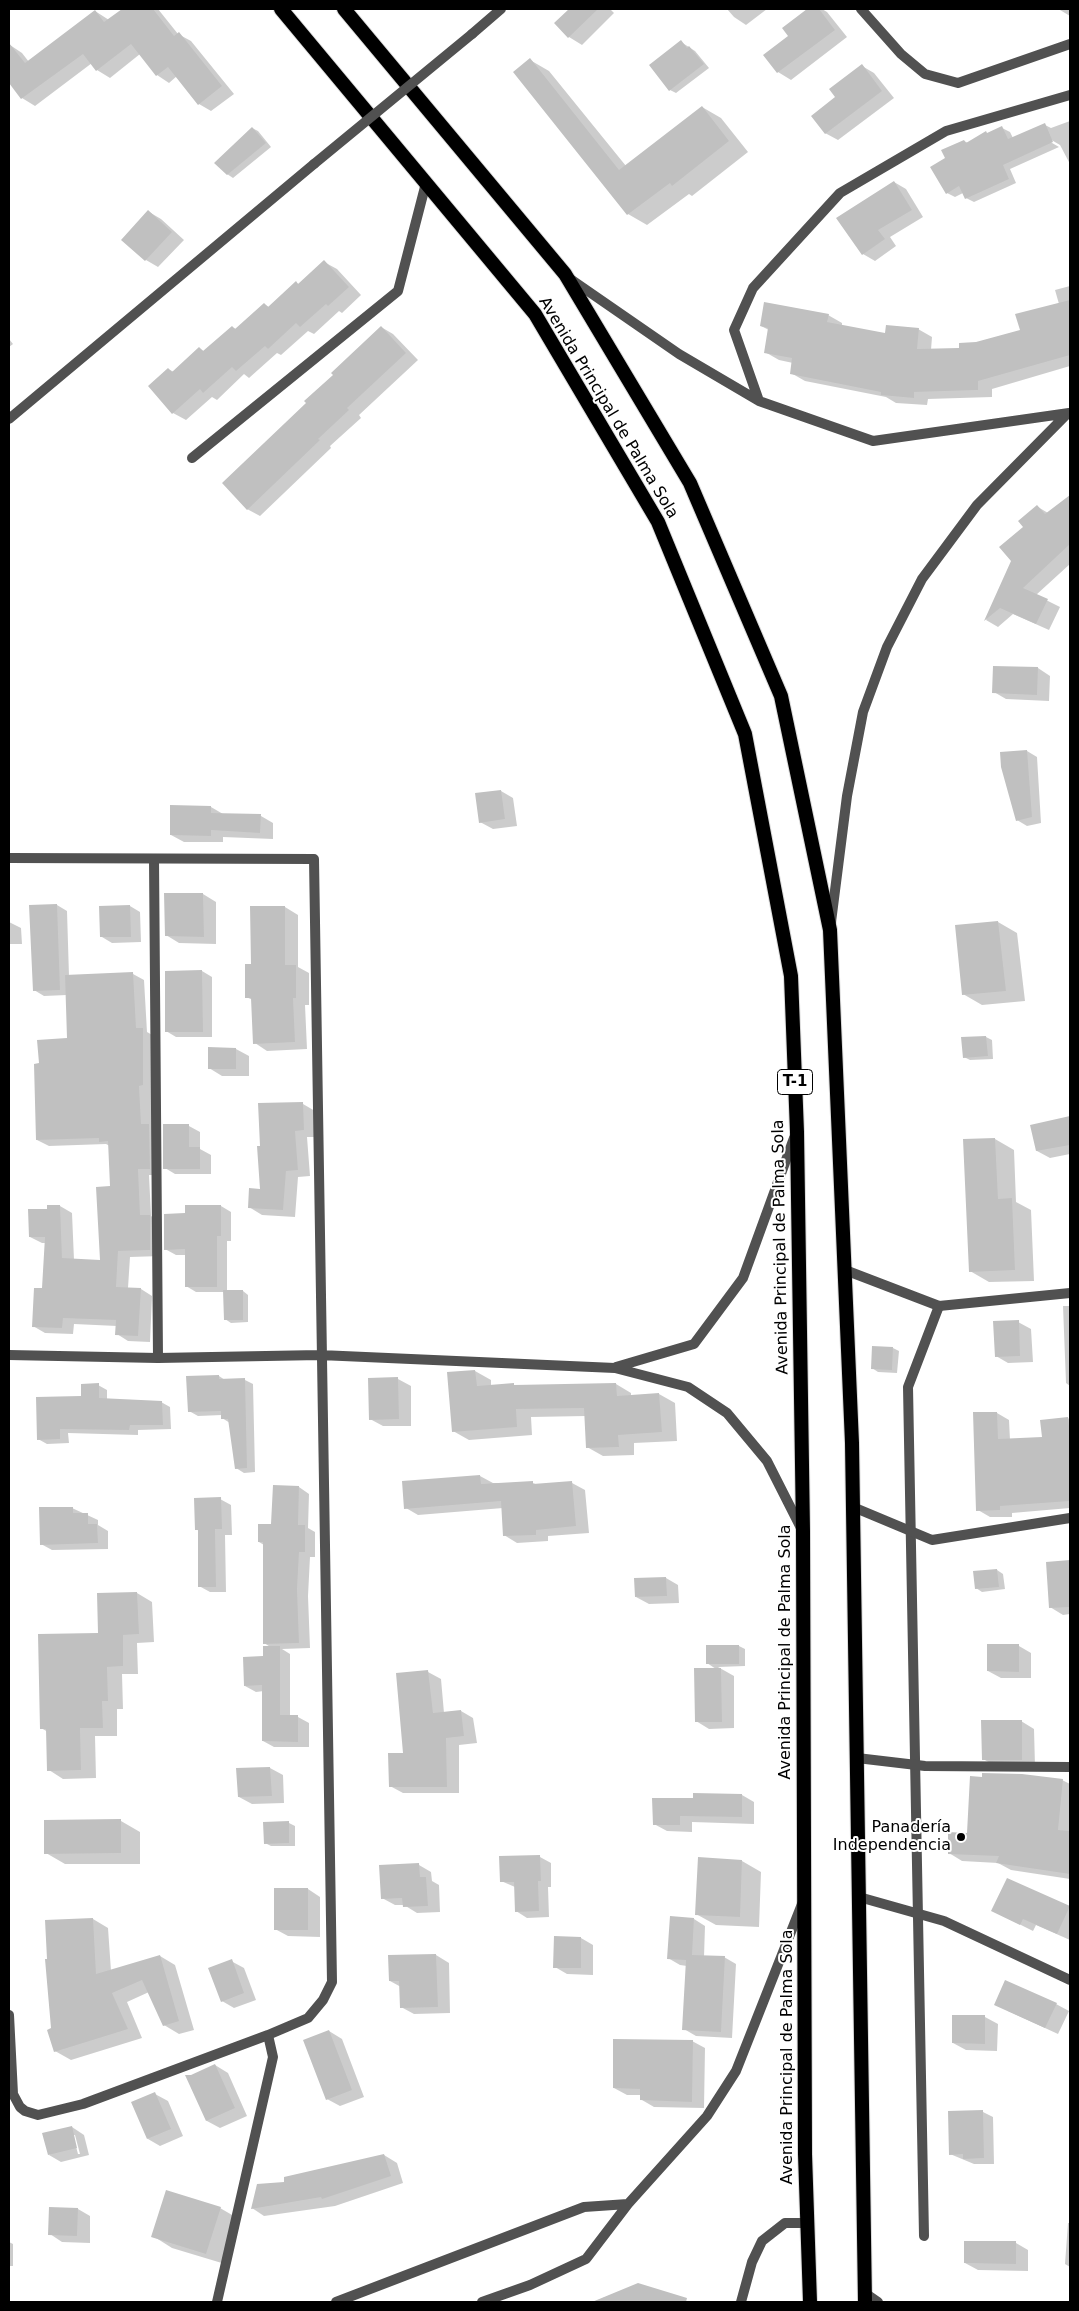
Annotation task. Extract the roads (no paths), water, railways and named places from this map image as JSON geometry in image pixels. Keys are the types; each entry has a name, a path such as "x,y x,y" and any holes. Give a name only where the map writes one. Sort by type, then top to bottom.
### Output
{"highway":[{"name":"Avenida Principal de Palma Sola","path":"281,9 535,314 658,522 745,734 791,976 797,1132 803,1531 805,2154 810,2302"},
{"name":"Avenida Principal de Palma Sola","path":"344,9 565,274 690,483 781,696 830,930 853,1507 866,2298"}],"street":[{"path":"9,419 502,9"},
{"path":"861,9 901,54 925,74 958,83 1070,44"},
{"path":"759,401 734,330 753,288 840,193 946,131 1070,95"},
{"path":"192,458 398,291 426,183"},
{"path":"565,274 680,354 759,401 874,441 1069,414"},
{"path":"830,930 846,796 863,712 887,647 922,578 977,505 1069,414"},
{"path":"9,858 314,859 320,1356 332,1982 323,2000 308,2018 268,2035 83,2104 38,2115 25,2112 13,2094 9,2015"},
{"path":"154,859 158,1358"},
{"path":"615,1368 694,1344 743,1278 797,1132"},
{"path":"845,1270 939,1306 1070,1293"},
{"path":"924,2236 916,1913 908,1386 939,1306"},
{"path":"9,1355 158,1358 320,1356 615,1368 688,1388 727,1413 767,1461 803,1531"},
{"path":"853,1507 932,1540 1070,1518"},
{"path":"858,1758 914,1765 1070,1768"},
{"path":"859,1897 944,1921 1070,1980"},
{"path":"482,2302 530,2285 586,2259 628,2204 707,2116 736,2071 804,1899"},
{"path":"217,2302 272,2057 268,2035"},
{"path":"336,2302 584,2207 628,2204"},
{"path":"741,2302 752,2262 762,2241 785,2223 808,2223"},
{"path":"866,2298 878,2302"}],"place":[{"name":"Panadería Independencia","path":"961,1837"}]}
